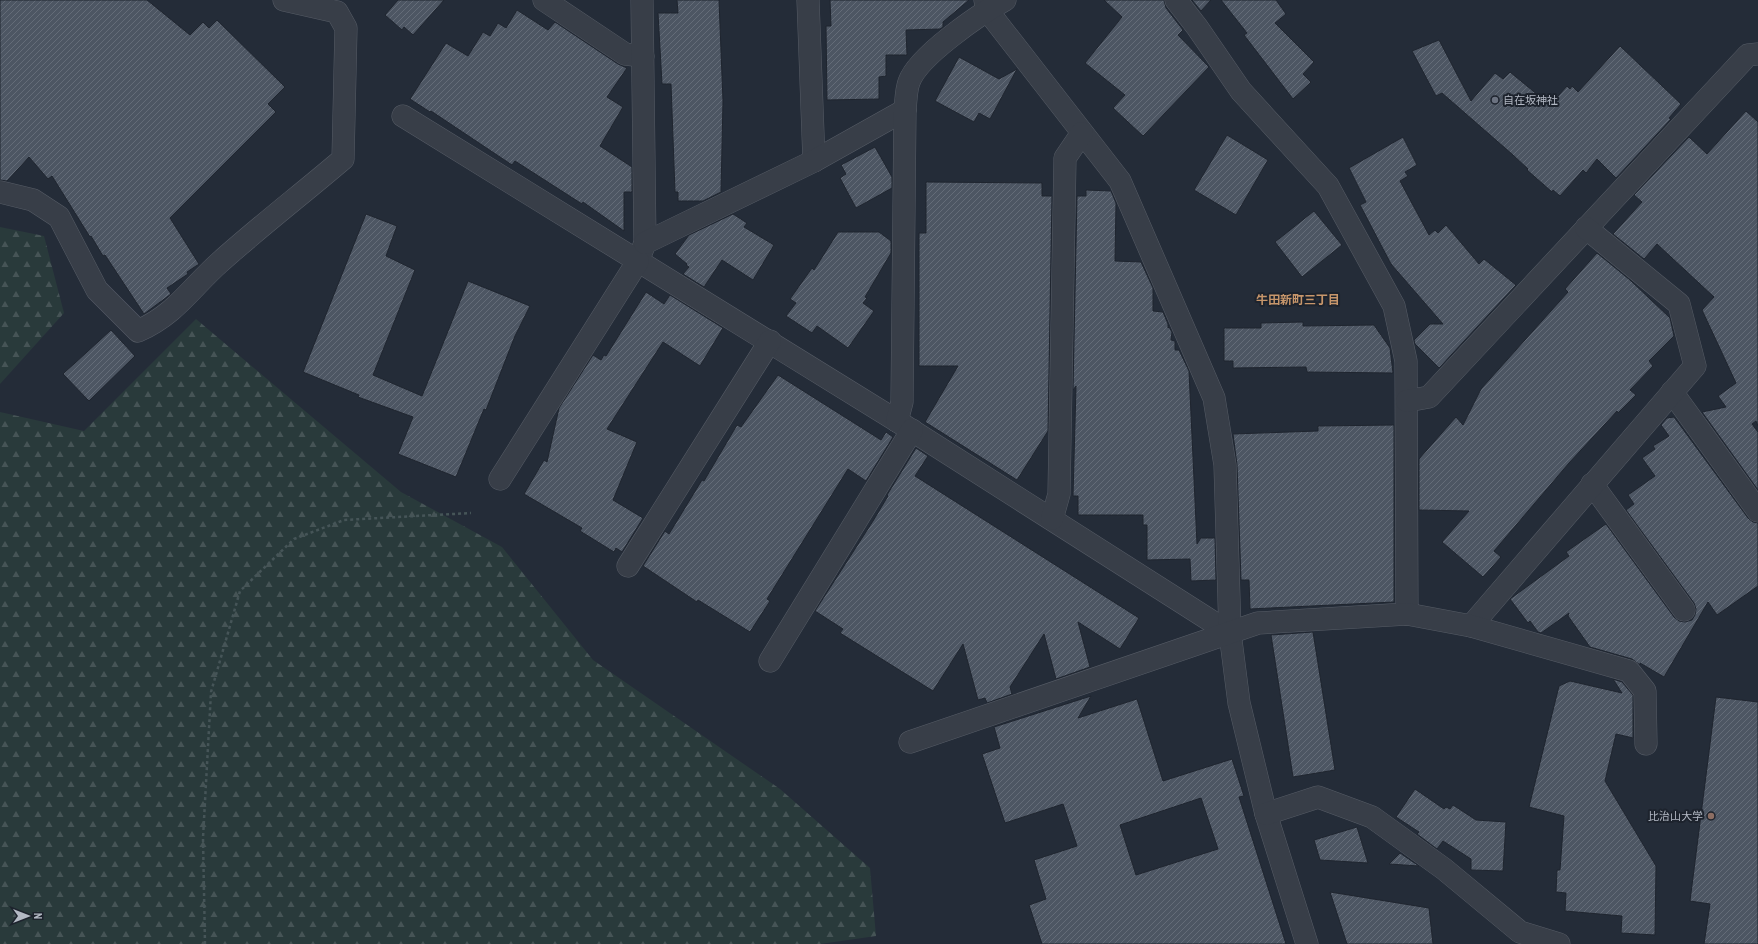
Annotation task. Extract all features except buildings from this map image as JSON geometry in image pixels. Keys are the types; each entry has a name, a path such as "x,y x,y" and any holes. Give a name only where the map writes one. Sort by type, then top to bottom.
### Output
{"street":[{"path":"0,192 33,200 59,217 97,290 138,331 156,323 191,293 218,264 343,159 346,28 337,12 284,0"},
{"path":"544,0 625,54 643,56"},
{"path":"641,252 643,56 642,0"},
{"path":"808,0 814,160"},
{"path":"1176,0 1197,27 1241,91 1328,186 1394,306 1406,361 1407,614"},
{"path":"770,661 905,425 902,402 905,110 909,82 921,62 992,3 1082,133 1120,181 1214,398 1225,465 1230,633 1239,703 1266,814 1308,944"},
{"path":"1407,401 1428,397 1748,55 1758,54"},
{"path":"500,479 641,252 905,110"},
{"path":"403,116 641,252 770,341 905,425 1230,633"},
{"path":"1052,519 1059,494 1065,158 1082,133"},
{"path":"1471,626 1695,366 1679,304 1586,228"},
{"path":"628,566 770,341"},
{"path":"1672,392 1758,511"},
{"path":"1592,484 1684,610"},
{"path":"910,742 1258,623 1407,614 1471,626 1629,671 1645,692 1646,744"},
{"path":"1266,814 1318,797 1372,816 1444,870 1520,932 1558,944"}],"path":[{"path":"205,944 203,838 211,692 240,592 294,539 344,520 471,513"}],"green space":[{"path":"0,227 44,236 64,313 0,384"},
{"path":"196,319 401,492 502,547 593,660 780,789 870,868 876,936 820,944 0,944 0,412 84,431"}],"place":[{"name":"自在坂神社","path":"1495,100"},
{"name":"比治山大学","path":"1711,816"}],"district":[{"name":"牛田新町三丁目","path":"1298,300"}]}
